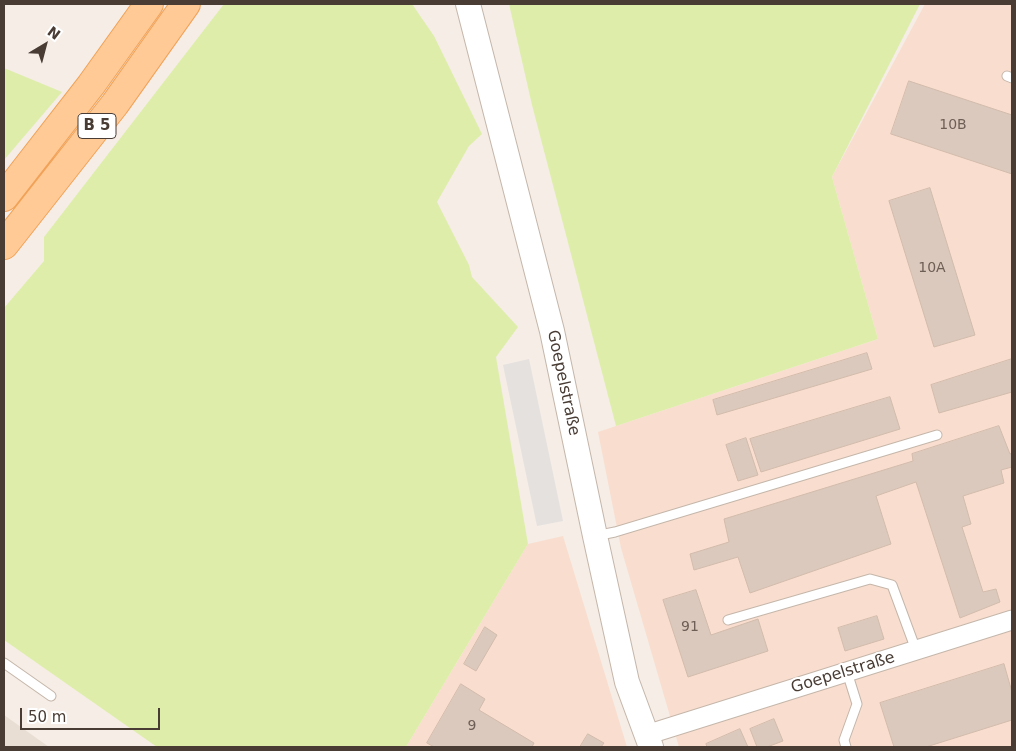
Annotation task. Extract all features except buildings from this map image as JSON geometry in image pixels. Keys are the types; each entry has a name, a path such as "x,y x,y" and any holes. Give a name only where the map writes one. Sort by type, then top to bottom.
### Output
{"main road":[{"name":"B 5","path":"4,197 91,85 149,4"},
{"name":"B 5","path":"4,246 115,104 186,4"}],"street":[{"name":"Goepelstraße","path":"454,4 476,32"},
{"name":"Goepelstraße","path":"468,4 552,331 627,682 648,741 846,672 1012,620"}],"lane":[{"path":"595,536 615,532 937,435"},
{"path":"728,620 870,579 892,585 916,650"},
{"path":"4,664 51,696"},
{"path":"846,672 857,704 844,740 846,747"}],"shaded area":[{"path":"925,4 1012,4 1012,747 679,747 621,548 598,432 878,339 832,177"},
{"path":"529,359 563,521 537,526 503,365"},
{"path":"563,536 627,747 406,747 528,544"},
{"path":"4,715 49,747 4,747"}],"green space":[{"path":"224,4 412,4 434,36 482,134 469,146 437,202 469,265 472,277 518,327 496,357 528,544 406,747 157,747 4,640 4,308 44,261 44,237"},
{"path":"509,4 920,4 832,177 878,339 616,426 532,105"},
{"path":"4,68 62,92 4,160"}]}
